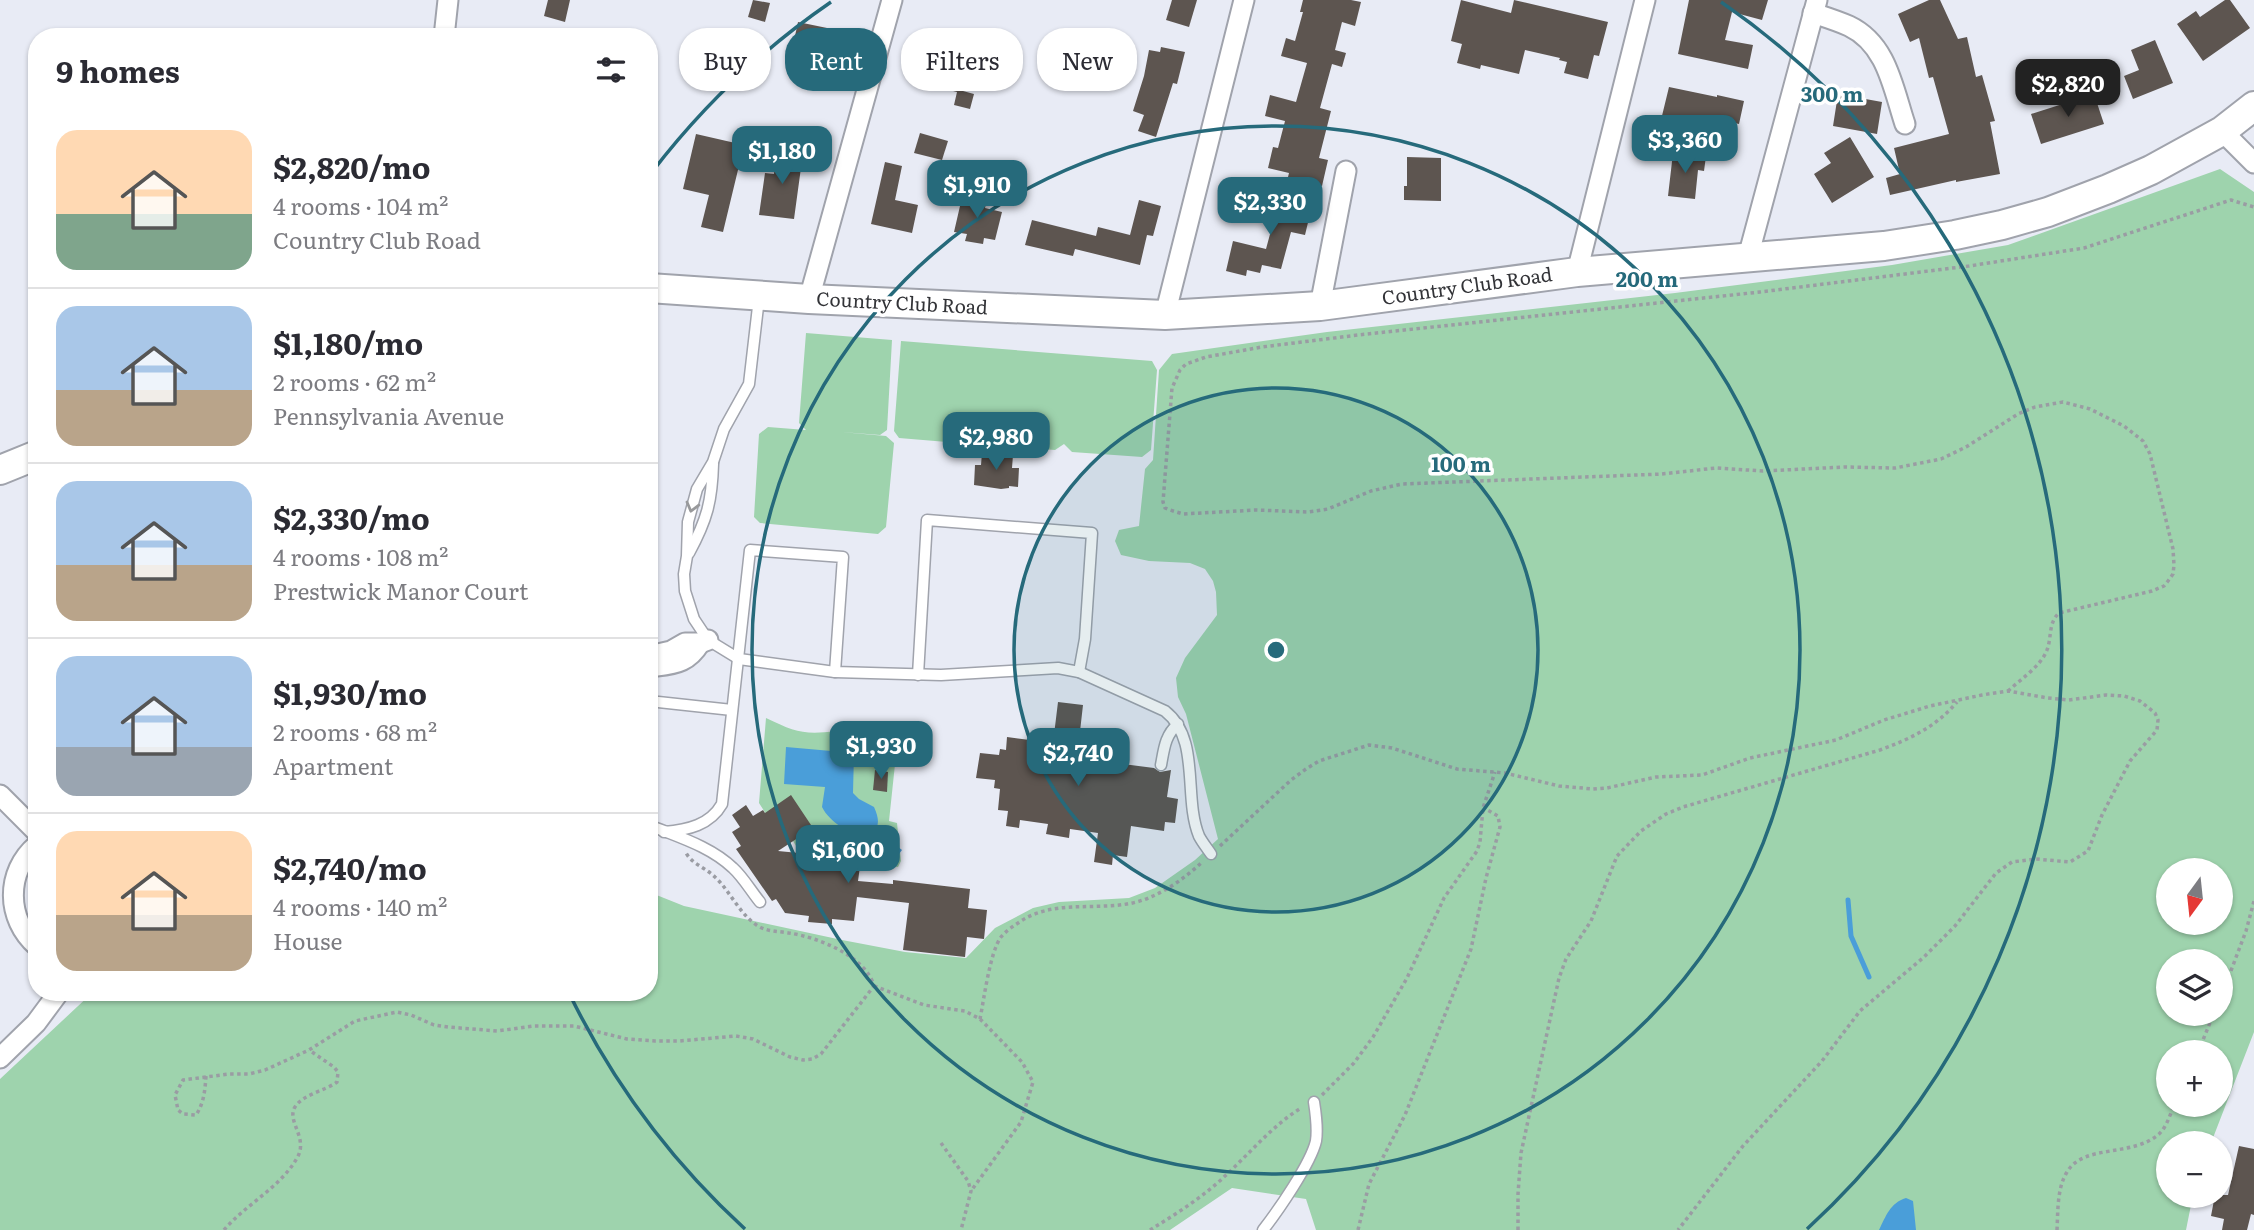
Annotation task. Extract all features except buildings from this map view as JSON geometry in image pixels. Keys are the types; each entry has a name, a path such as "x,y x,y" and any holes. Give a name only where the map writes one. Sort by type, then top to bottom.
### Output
{"main road":[{"name":"Country Club Road","path":"658,290 1165,315 1320,306 1577,271 1884,246 1955,235 2048,212 2151,170 2222,131 2254,106"},
{"path":"0,470 28,459"}],"street":[{"path":"445,28 449,0"},
{"path":"809,299 892,0"},
{"path":"1165,315 1244,0"},
{"path":"1577,271 1645,0"},
{"path":"1748,257 1815,6 1864,35 1875,47 1884,60 1905,124"},
{"path":"2222,131 2254,163"},
{"path":"1320,306 1346,171"},
{"path":"658,654 671,652 685,643 704,642"},
{"path":"658,665 681,661 693,655 704,642"},
{"path":"0,795 28,823"},
{"path":"28,856 20,866 6,900 28,938"},
{"path":"0,1058 36,1023 52,1001"}],"lane":[{"path":"759,296 749,384 724,429 713,462 697,489 688,522 684,582 688,605 704,642 739,659 835,672 918,675 1058,668 1079,672 1165,711 1178,724 1184,736 1199,835 1211,854"},
{"path":"687,556 703,526 712,493 713,462"},
{"path":"918,675 927,520 1092,533 1085,639 1079,672"},
{"path":"664,832 703,824 712,818 722,804 750,550 843,557 835,672"},
{"path":"658,702 732,710"},
{"path":"1161,765 1166,741 1171,730 1178,724"},
{"path":"658,829 709,850 735,869 760,902"},
{"path":"1263,1230 1282,1204 1315,1143 1317,1128 1314,1102"}],"path":[{"path":"2008,691 2039,662 2047,650 2054,618 2059,613 2152,592 2164,586 2172,574 2173,549 2150,454 2137,435 2090,409 2063,402 2035,407 1941,459 1895,468 1845,467 1763,471 1716,468 1662,474 1402,484 1371,491 1319,512 1256,510 1184,514 1165,508 1163,502 1171,395 1175,379 1186,364 1196,360 1262,347 1969,266 2084,248 2231,200 2254,208"},
{"path":"980,1019 1000,938 1028,916 1050,909 1129,904 1147,898 1185,876 1291,780 1319,761 1361,747 1381,745 1444,766 1593,789 1656,777 1702,775 1750,758 1836,740 1884,720 1958,700 2008,691 2069,700 2106,695 2124,696 2140,701 2155,713 2158,720 2157,730 2130,761 2102,815 2088,851 2070,862 2036,859 2012,862 1996,873 1955,926 1924,957 1860,1011 1822,1061 1743,1146 1678,1230"},
{"path":"1518,1230 1521,1153 1559,978 1566,959 1591,921 1617,856 1628,843 1655,821 1675,810 1902,742 1944,717 1958,700"},
{"path":"1150,1230 1223,1178 1261,1140 1299,1110 1314,1102 1354,1063 1373,1037 1407,978 1444,898 1476,850 1483,808 1495,772"},
{"path":"1358,1230 1369,1185 1405,1115 1471,949 1500,827 1498,816 1483,808"},
{"path":"687,841 686,855 722,883 756,925 771,932 809,938 841,951 862,965 872,978 874,986"},
{"path":"2233,965 2254,901"},
{"path":"874,986 924,1005 965,1012 980,1019 1022,1062 1033,1082 1021,1122 971,1191 961,1230"},
{"path":"206,1076 200,1110 196,1115 183,1114 177,1110 175,1095 183,1080 206,1076 249,1074 265,1070 309,1051 355,1021 397,1012 434,1025 497,1031 552,1025 583,1028 612,1037 636,1040 679,1041 736,1036 752,1039 790,1057 812,1059 821,1054 874,986"},
{"path":"224,1230 235,1216 259,1199 288,1171 298,1157 301,1135 293,1116 294,1108 300,1101 337,1082 338,1072 334,1067 309,1051"},
{"path":"2057,1230 2062,1184 2072,1165 2081,1158 2144,1144 2161,1132 2168,1117"},
{"path":"941,1143 968,1181 971,1191"}],"green space":[{"path":"2220,169 2254,192 2254,1032 2233,1086 2233,1040 2156,1040 2156,1117 2221,1117 2216,1131 2156,1131 2156,1208 2190,1208 2186,1230 1316,1230 1306,1199 1232,1188 1170,1230 0,1230 0,1079 83,1001 658,1001 658,896 684,906 842,940 905,952 966,958 995,928 1033,908 1059,902 1129,898 1155,888 1195,860 1218,839 1186,714 1178,697 1176,678 1185,658 1217,615 1213,581 1205,569 1190,563 1149,561 1121,555 1115,541 1119,530 1139,526 1145,469 1153,460 1159,370 1172,354 1327,332 1675,293 1892,265 2008,245"},
{"path":"806,333 892,340 887,430 880,435 841,432 886,436 894,443 886,527 878,534 760,523 754,517 759,434 768,427 806,430 799,423"},
{"path":"901,341 1152,361 1157,370 1151,450 1142,457 1072,452 1064,444 1055,450 988,445 979,437 971,444 899,438 894,431"},
{"path":"766,718 792,729 816,733 836,731 843,737 883,742 898,736 889,821 897,823 901,861 898,867 860,862 860,859 817,855 803,857 793,841 786,845 759,803"}],"water":[{"path":"786,747 854,753 853,793 874,807 878,820 876,828 870,833 861,834 840,826 830,818 822,807 825,787 784,784"},
{"path":"886,838 902,850 896,858 880,846"},
{"path":"1906,1198 1913,1201 1916,1230 1879,1230 1892,1207"}],"waterway":[{"path":"1848,900 1851,936 1869,977"}]}
